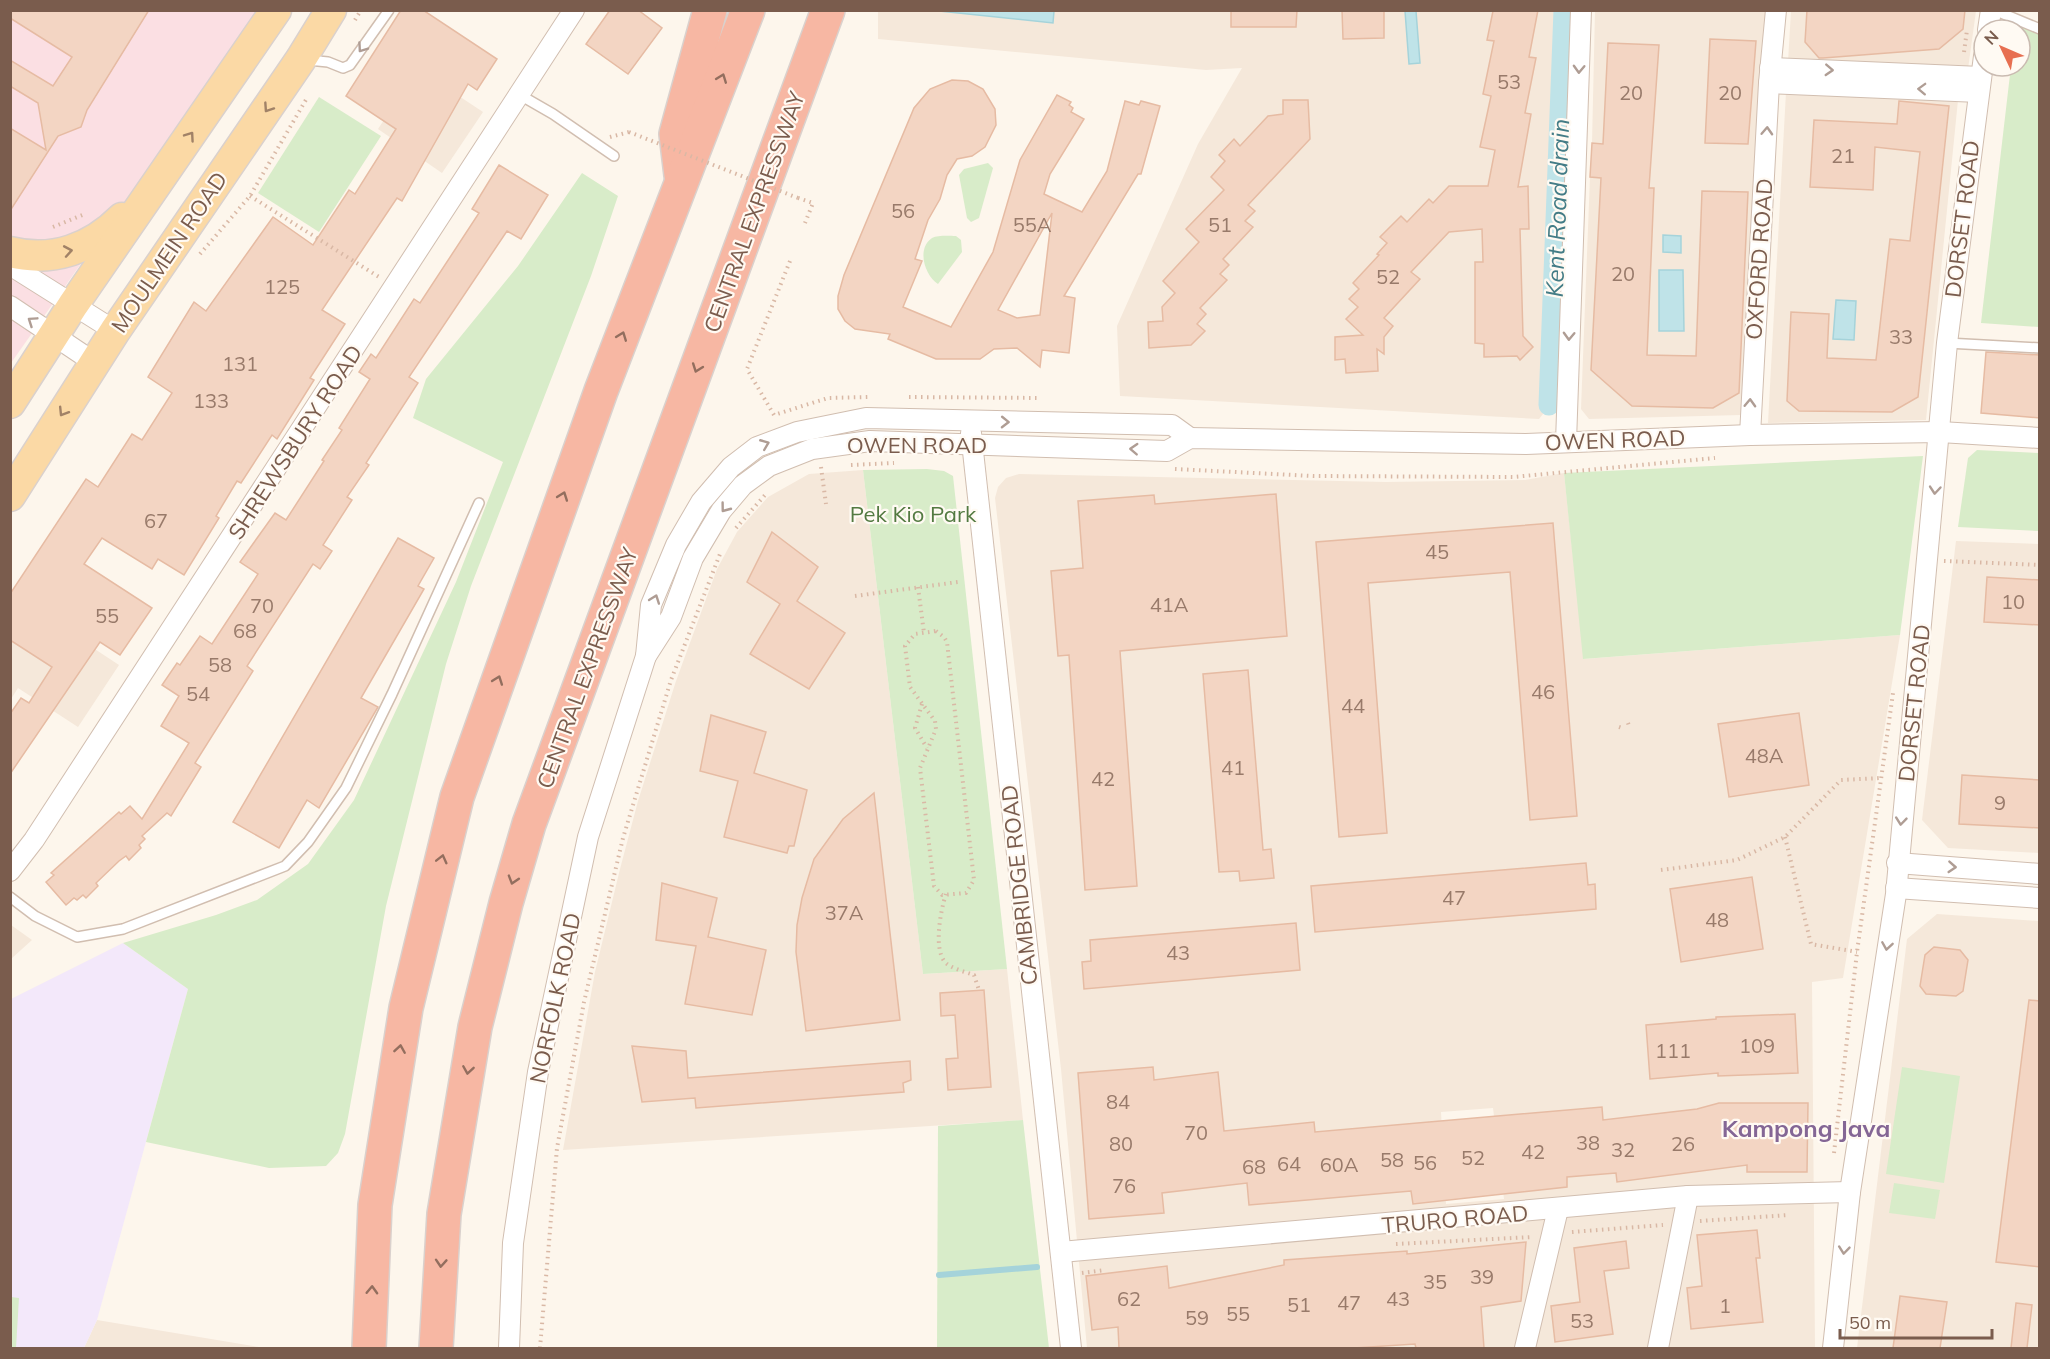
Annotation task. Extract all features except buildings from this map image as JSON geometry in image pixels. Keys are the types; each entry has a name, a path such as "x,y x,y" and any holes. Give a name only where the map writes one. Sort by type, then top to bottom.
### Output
{"highway":[{"path":"681,180 676,134 710,10"},
{"path":"369,1348 375,1205 406,1008 457,797 601,391 748,10"},
{"name":"CENTRAL EXPRESSWAY","path":"436,1348 444,1214 475,1027 506,903 533,813 828,10"},
{"path":"781,140 805,114 847,10"}],"main road":[{"path":"10,404 73,305 276,10"},
{"name":"MOULMEIN ROAD","path":"10,496 115,331 314,61 331,10"},
{"path":"10,252 45,254 75,251 108,232 157,184"}],"street":[{"name":"SHREWSBURY ROAD","path":"10,871 34,840 197,592 574,10"},
{"path":"1566,442 1581,10"},
{"name":"OXFORD ROAD","path":"1750,435 1770,75 1776,10"},
{"path":"1770,75 1980,84"},
{"name":"DORSET ROAD","path":"1833,1348 1850,1192 1896,888 1947,343 1981,78"},
{"path":"10,265 115,331"},
{"path":"10,306 95,363"},
{"name":"OWEN ROAD","path":"646,656 651,605 676,545 701,502 731,467 757,447 797,432 866,418 1172,425 1190,438"},
{"name":"CAMBRIDGE ROAD","path":"969,422 1071,1348"},
{"name":"OWEN ROAD","path":"646,656 671,617 693,558 721,512 743,485 769,466 812,449 870,441 1167,451 1190,438 1391,443 1566,442 1750,435 1940,432 2040,438"},
{"name":"NORFOLK ROAD","path":"509,1348 513,1244 538,1072 588,837 646,656"},
{"path":"1898,863 2040,874"},
{"path":"1896,888 2040,898"},
{"name":"TRURO ROAD","path":"1061,1252 1688,1196 1850,1192"},
{"path":"1658,1348 1688,1196"},
{"path":"1525,1348 1558,1209"}],"lane":[{"path":"314,61 343,68 350,65 389,10"},
{"path":"1992,10 2040,29"},
{"path":"520,95 553,114 614,156"},
{"path":"1947,343 2040,348"},
{"path":"10,897 35,916 77,937 123,929 285,866 308,842 346,788 392,694 479,503"}],"path":[{"path":"314,61 250,196 394,286"},
{"path":"629,132 813,203 805,223"},
{"path":"49,229 95,210"},
{"path":"790,261 747,369 774,414 828,398 855,395 876,397"},
{"path":"905,398 1041,398"},
{"path":"1174,468 1313,476 1513,477 1716,458"},
{"path":"844,466 903,463"},
{"path":"810,470 832,466"},
{"path":"821,467 826,504"},
{"path":"733,531 769,490"},
{"path":"540,1348 557,1148 584,1002 623,838 671,680 722,549"},
{"path":"1943,561 2040,565"},
{"path":"855,596 958,582"},
{"path":"918,587 924,633"},
{"path":"940,633 947,642 974,880 966,893 942,895 933,886 920,768 936,729 935,721 922,704 910,687 906,646 911,636 940,633"},
{"path":"922,704 915,728 928,748"},
{"path":"1834,1146 1882,768"},
{"path":"1661,870 1737,860 1785,837 1841,780 1881,778"},
{"path":"1785,837 1811,944 1857,952"},
{"path":"946,894 938,921 942,958 947,964 974,975 979,990"},
{"path":"1385,1245 1551,1236 1567,1232 1683,1222 1796,1215"},
{"path":"1082,1273 1117,1268"}],"shaded area":[{"path":"878,10 1568,11 1547,409 1539,419 1120,396 1117,326 1198,144 1242,68 1206,70 878,39"},
{"path":"11,11 259,11 11,363"},
{"path":"1595,11 1766,11 1741,415 1589,419 1581,409 1590,177 1649,180 1651,146 1592,143"},
{"path":"1791,11 1976,11 1975,18 1972,18 1968,69 1788,62"},
{"path":"418,69 483,112 442,173 378,129"},
{"path":"1786,92 1958,100 1926,420 1768,423"},
{"path":"863,470 923,974 1007,969 1023,1120 563,1150 595,972 638,801 676,681 717,569 737,532 768,497 809,474"},
{"path":"1564,473 1584,659 1900,635 1843,978 1812,982 1815,1348 1087,1348 1061,1069 995,498 998,487 1006,478 1019,474 1386,482 1525,480","holes":["1493,1108 1504,1199 1446,1204 1441,1112"]},
{"path":"1956,541 2039,544 2039,853 1948,848 1922,820"},
{"path":"11,594 119,665 78,727 18,688 11,699"},
{"path":"1937,914 2039,921 2039,1348 1857,1348 1907,939"},
{"path":"11,925 32,940 11,959"},
{"path":"123,943 188,989 97,1320 84,1348 11,1348 11,999"},
{"path":"97,1320 265,1348 84,1348"}],"green space":[{"path":"2032,30 2039,33 2039,327 1981,323 2010,78 2032,78"},
{"path":"319,97 381,136 319,232 258,193"},
{"path":"988,163 993,168 979,218 971,222 967,218 959,175 964,169"},
{"path":"582,173 618,196 591,276 471,586 446,664 386,906 345,1134 338,1153 326,1166 269,1168 146,1142 188,989 123,943 257,900 308,864 354,800 456,582 503,462 413,418 426,379 518,266"},
{"path":"956,236 961,240 962,252 938,284 926,269 924,249 932,238"},
{"path":"1977,450 2039,453 2039,531 1958,527 1968,458"},
{"path":"1923,456 1900,635 1583,659 1564,473"},
{"name":"Pek Kio Park","path":"863,470 944,471 953,476 1007,969 923,974"},
{"path":"1902,1067 1960,1076 1944,1183 1886,1174"},
{"path":"1023,1120 1049,1348 937,1348 938,1126"},
{"path":"1894,1183 1940,1190 1935,1219 1889,1213"},
{"path":"11,1297 19,1298 16,1348 11,1348"}],"water":[{"path":"939,11 1054,11 1053,23"},
{"path":"1405,11 1416,11 1420,63 1409,64"},
{"path":"1663,235 1681,236 1681,253 1663,252"},
{"path":"1659,270 1683,270 1684,331 1659,331"},
{"path":"1836,300 1856,301 1854,340 1833,339"}],"waterway":[{"name":"Kent Road drain","path":"1549,405 1564,10"},
{"path":"939,1275 1037,1267"}],"district":[{"name":"Kampong Java","path":"1806,1128"}]}
